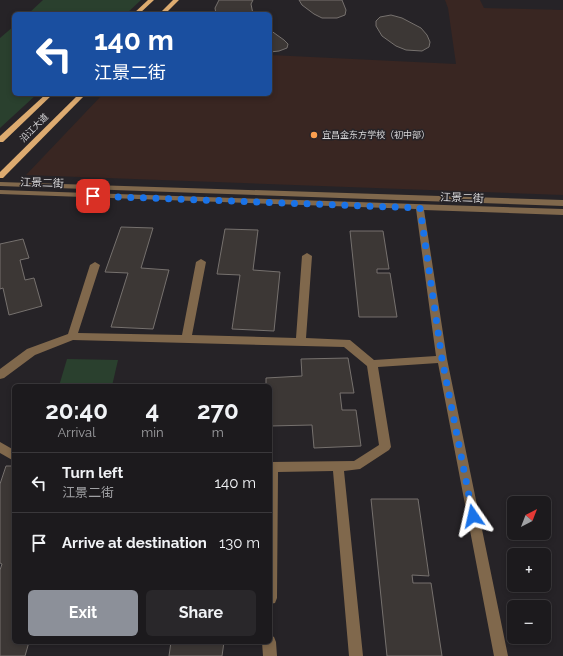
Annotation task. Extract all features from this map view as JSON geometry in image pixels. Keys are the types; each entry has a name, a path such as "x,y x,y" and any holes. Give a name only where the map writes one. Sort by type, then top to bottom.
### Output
{"main road":[{"path":"138,12 151,0"},
{"path":"164,12 176,0"},
{"name":"沿江大道","path":"0,140 48,96"},
{"name":"沿江大道","path":"0,176 81,96"}],"street":[{"name":"江景二街","path":"0,184 563,203"},
{"name":"江景二街","path":"0,192 563,212"},
{"path":"420,208 442,359 502,656"},
{"path":"301,342 308,256"},
{"path":"186,339 201,262"},
{"path":"72,336 95,265"},
{"path":"0,375 31,352 72,336 346,343 372,364 385,447 356,466 272,467"},
{"path":"372,364 442,359"},
{"path":"0,447 12,455"},
{"path":"338,466 356,656"},
{"path":"269,644 270,656"}],"shaded area":[{"name":"宜昌金东方学校（初中部）","path":"445,0 480,0 484,8 563,10 563,195 26,175 101,96 272,96 272,55 456,64 448,8"}],"green space":[{"path":"43,0 141,0 128,12 30,12"},
{"path":"12,28 12,96 35,96 0,128 0,38"},
{"path":"67,359 118,360 112,384 60,384"}],"building":[{"path":"219,0 253,0 251,4 253,12 216,12 215,8"},
{"path":"299,0 342,0 346,10 345,15 337,18 322,18 302,5"},
{"path":"391,15 402,18 421,28 427,35 430,42 429,47 422,51 406,50 396,46 382,36 376,26 376,21 380,17"},
{"path":"272,31 288,44 287,48 272,52"},
{"path":"121,227 153,228 141,268 169,270 153,329 111,327 128,273 105,272"},
{"path":"225,229 258,230 253,270 280,272 274,331 232,329 240,275 217,274"},
{"path":"350,231 383,231 389,269 377,269 377,273 390,273 397,317 359,317"},
{"path":"23,239 29,258 20,260 25,280 34,278 42,306 9,315 3,288 0,289 0,244"},
{"path":"348,358 354,393 340,393 342,410 356,410 361,446 314,448 312,425 272,426 272,384 266,384 266,378 302,376 301,359"},
{"path":"6,466 12,466 12,644 28,644 25,656 0,656 0,570 2,564 0,563 0,484"},
{"path":"371,499 418,499 429,576 412,575 413,583 431,583 442,656 387,656"},
{"path":"171,644 224,644 222,656 169,656"}],"place":[{"name":"宜昌金东方学校（初中部）","path":"314,135"}],"route":[{"path":"93,196 420,208 442,359 473,516"}]}
